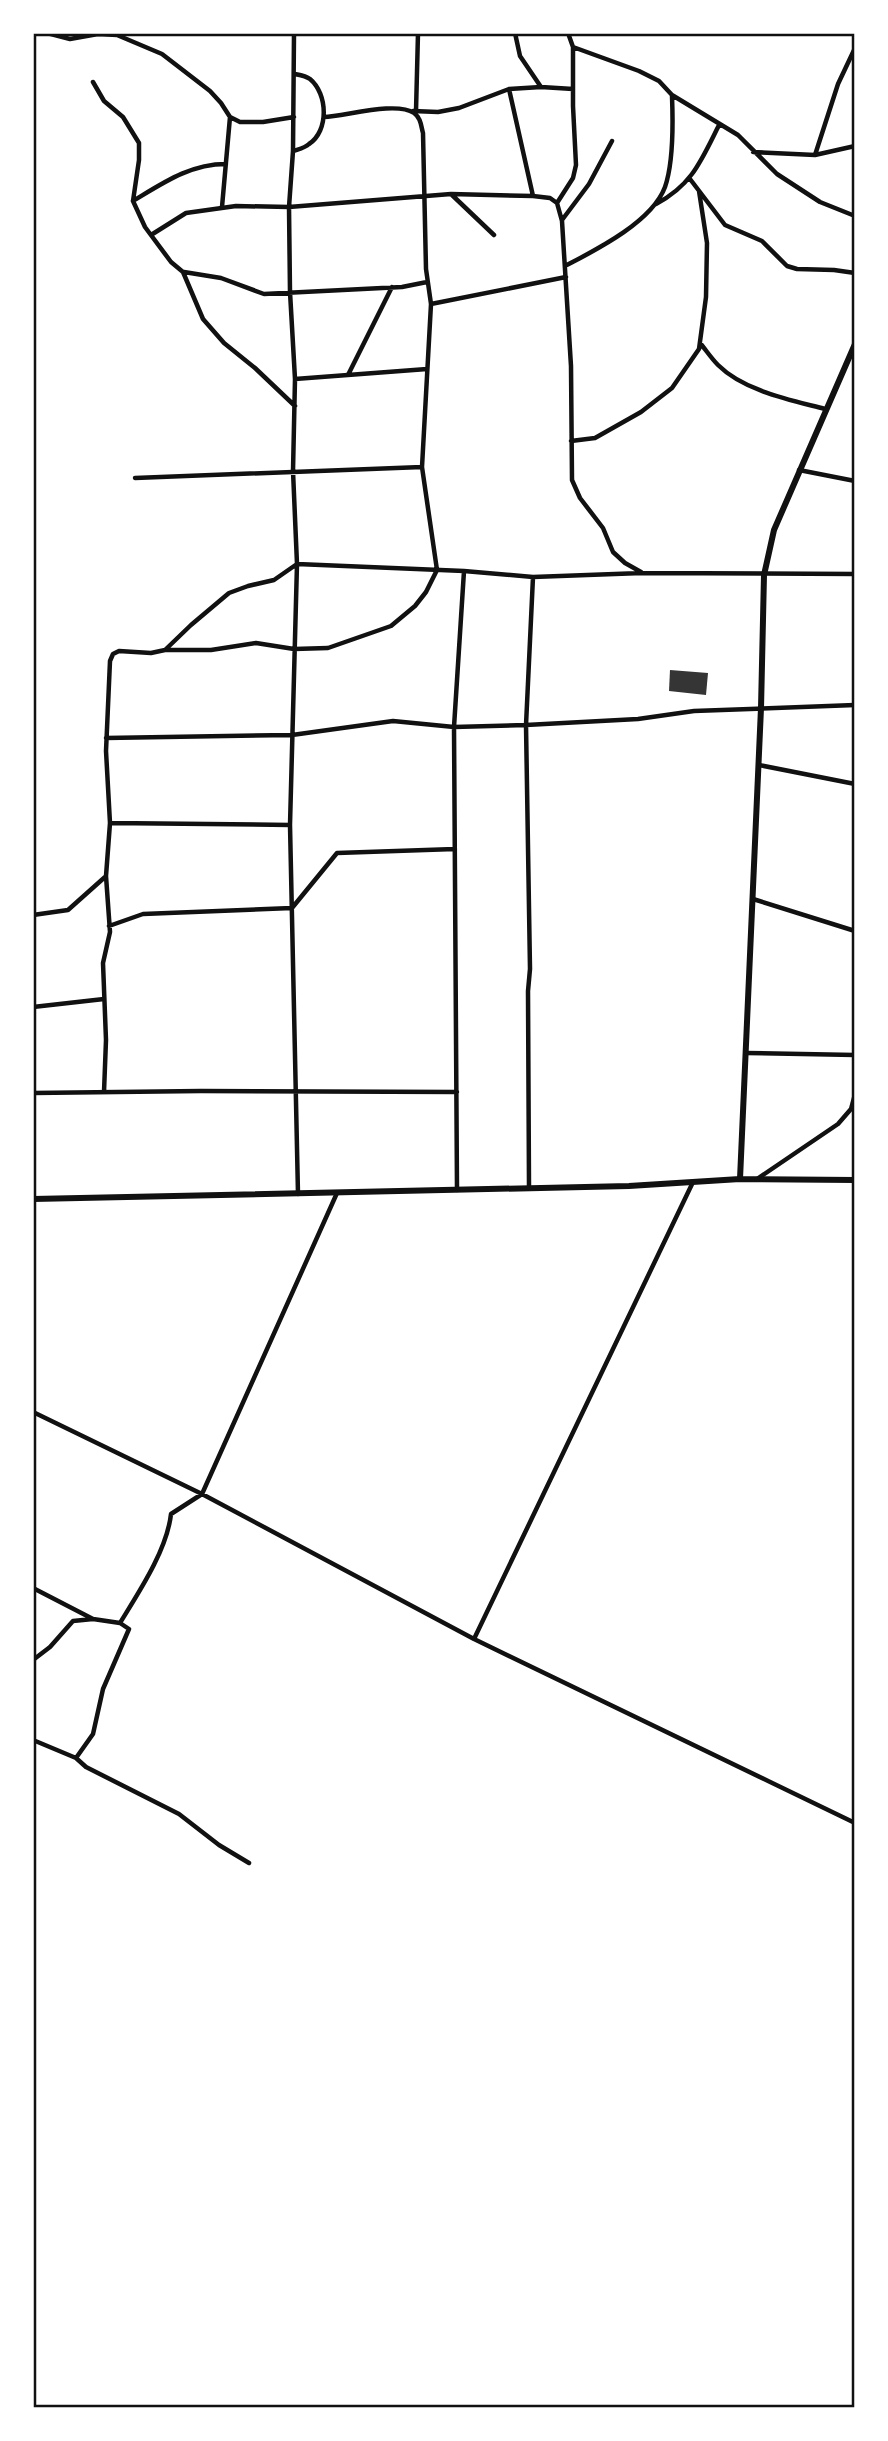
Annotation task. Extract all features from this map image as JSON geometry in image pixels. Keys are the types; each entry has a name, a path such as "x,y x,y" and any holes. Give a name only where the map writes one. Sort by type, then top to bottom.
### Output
{"street":[{"path":"47,33 70,39 98,34 117,35 162,54 211,91 230,117 240,122 294,117"},
{"path":"294,33 294,117 289,207 295,379 293,471 297,564 290,825 298,1194"},
{"path":"104,1092 106,1040 103,963 109,940 106,876 110,823 106,738 110,661 113,654 119,651 152,653 165,650 211,650 256,643 294,649 327,648 391,626 415,606 426,592 436,569 422,467 431,304 427,282 423,133 420,121 413,111 418,33"},
{"path":"515,33 520,56 541,88"},
{"path":"557,202 573,178 576,165 573,47 568,33"},
{"path":"573,47 659,81 672,95 737,135 777,174 820,202 855,216"},
{"path":"815,155 838,84 855,48"},
{"path":"293,151 312,143 324,117 323,99 317,86 308,77 295,74"},
{"path":"93,82 104,101 123,117 139,143 133,201 145,227 171,262 183,272 204,318 224,343 295,406"},
{"path":"324,117 393,108 438,112 459,108 509,89 573,89"},
{"path":"509,89 533,196"},
{"path":"656,204 667,180 673,123 672,95"},
{"path":"222,208 230,117"},
{"path":"565,266 610,243 656,204 675,194 699,166 719,125"},
{"path":"562,221 589,184 612,141"},
{"path":"753,152 815,155 855,146"},
{"path":"133,201 173,177 199,166 226,164"},
{"path":"690,179 725,225 762,241 787,266 855,273"},
{"path":"571,441 595,438 641,412 672,388 699,349 706,297 707,243 699,191"},
{"path":"151,235 187,213 222,208 289,207 451,194 533,196 550,198 557,202 562,221 571,366 572,480 580,498 603,528 613,552 642,573"},
{"path":"451,194 494,236"},
{"path":"183,272 221,278 264,294 393,287 427,282"},
{"path":"431,304 566,276"},
{"path":"348,375 393,287"},
{"path":"700,343 719,366 755,387 779,398 825,409"},
{"path":"740,1179 759,765 764,575 774,530 855,344"},
{"path":"295,379 427,369"},
{"path":"135,478 422,467"},
{"path":"799,470 855,481"},
{"path":"165,650 229,593 274,580 297,564 436,569 533,577 642,573 855,574"},
{"path":"457,1190 454,727 464,571"},
{"path":"529,1188 530,969 526,725 533,577"},
{"path":"106,738 292,734 393,721 454,727 526,725 638,719 694,711 855,705"},
{"path":"759,765 855,783"},
{"path":"110,823 290,825"},
{"path":"109,926 143,914 292,908 337,853 455,849"},
{"path":"33,915 68,910 106,876"},
{"path":"752,899 855,931"},
{"path":"33,1007 104,999"},
{"path":"746,1053 855,1055"},
{"path":"33,1093 457,1092"},
{"path":"756,1180 838,1124 851,1109 855,1094"},
{"path":"33,1199 529,1188 740,1179 855,1180"},
{"path":"474,1639 693,1182"},
{"path":"120,1623 140,1590 169,1529 171,1514 202,1494 337,1193"},
{"path":"33,1412 202,1494 474,1639 855,1823"},
{"path":"33,1588 93,1619"},
{"path":"33,1660 50,1647 73,1621 93,1619 120,1623 129,1629 103,1689 93,1734 76,1758"},
{"path":"33,1740 76,1758 86,1767 180,1814 219,1845 249,1863"}],"building":[{"path":"670,670 708,673 706,695 669,691"}]}
